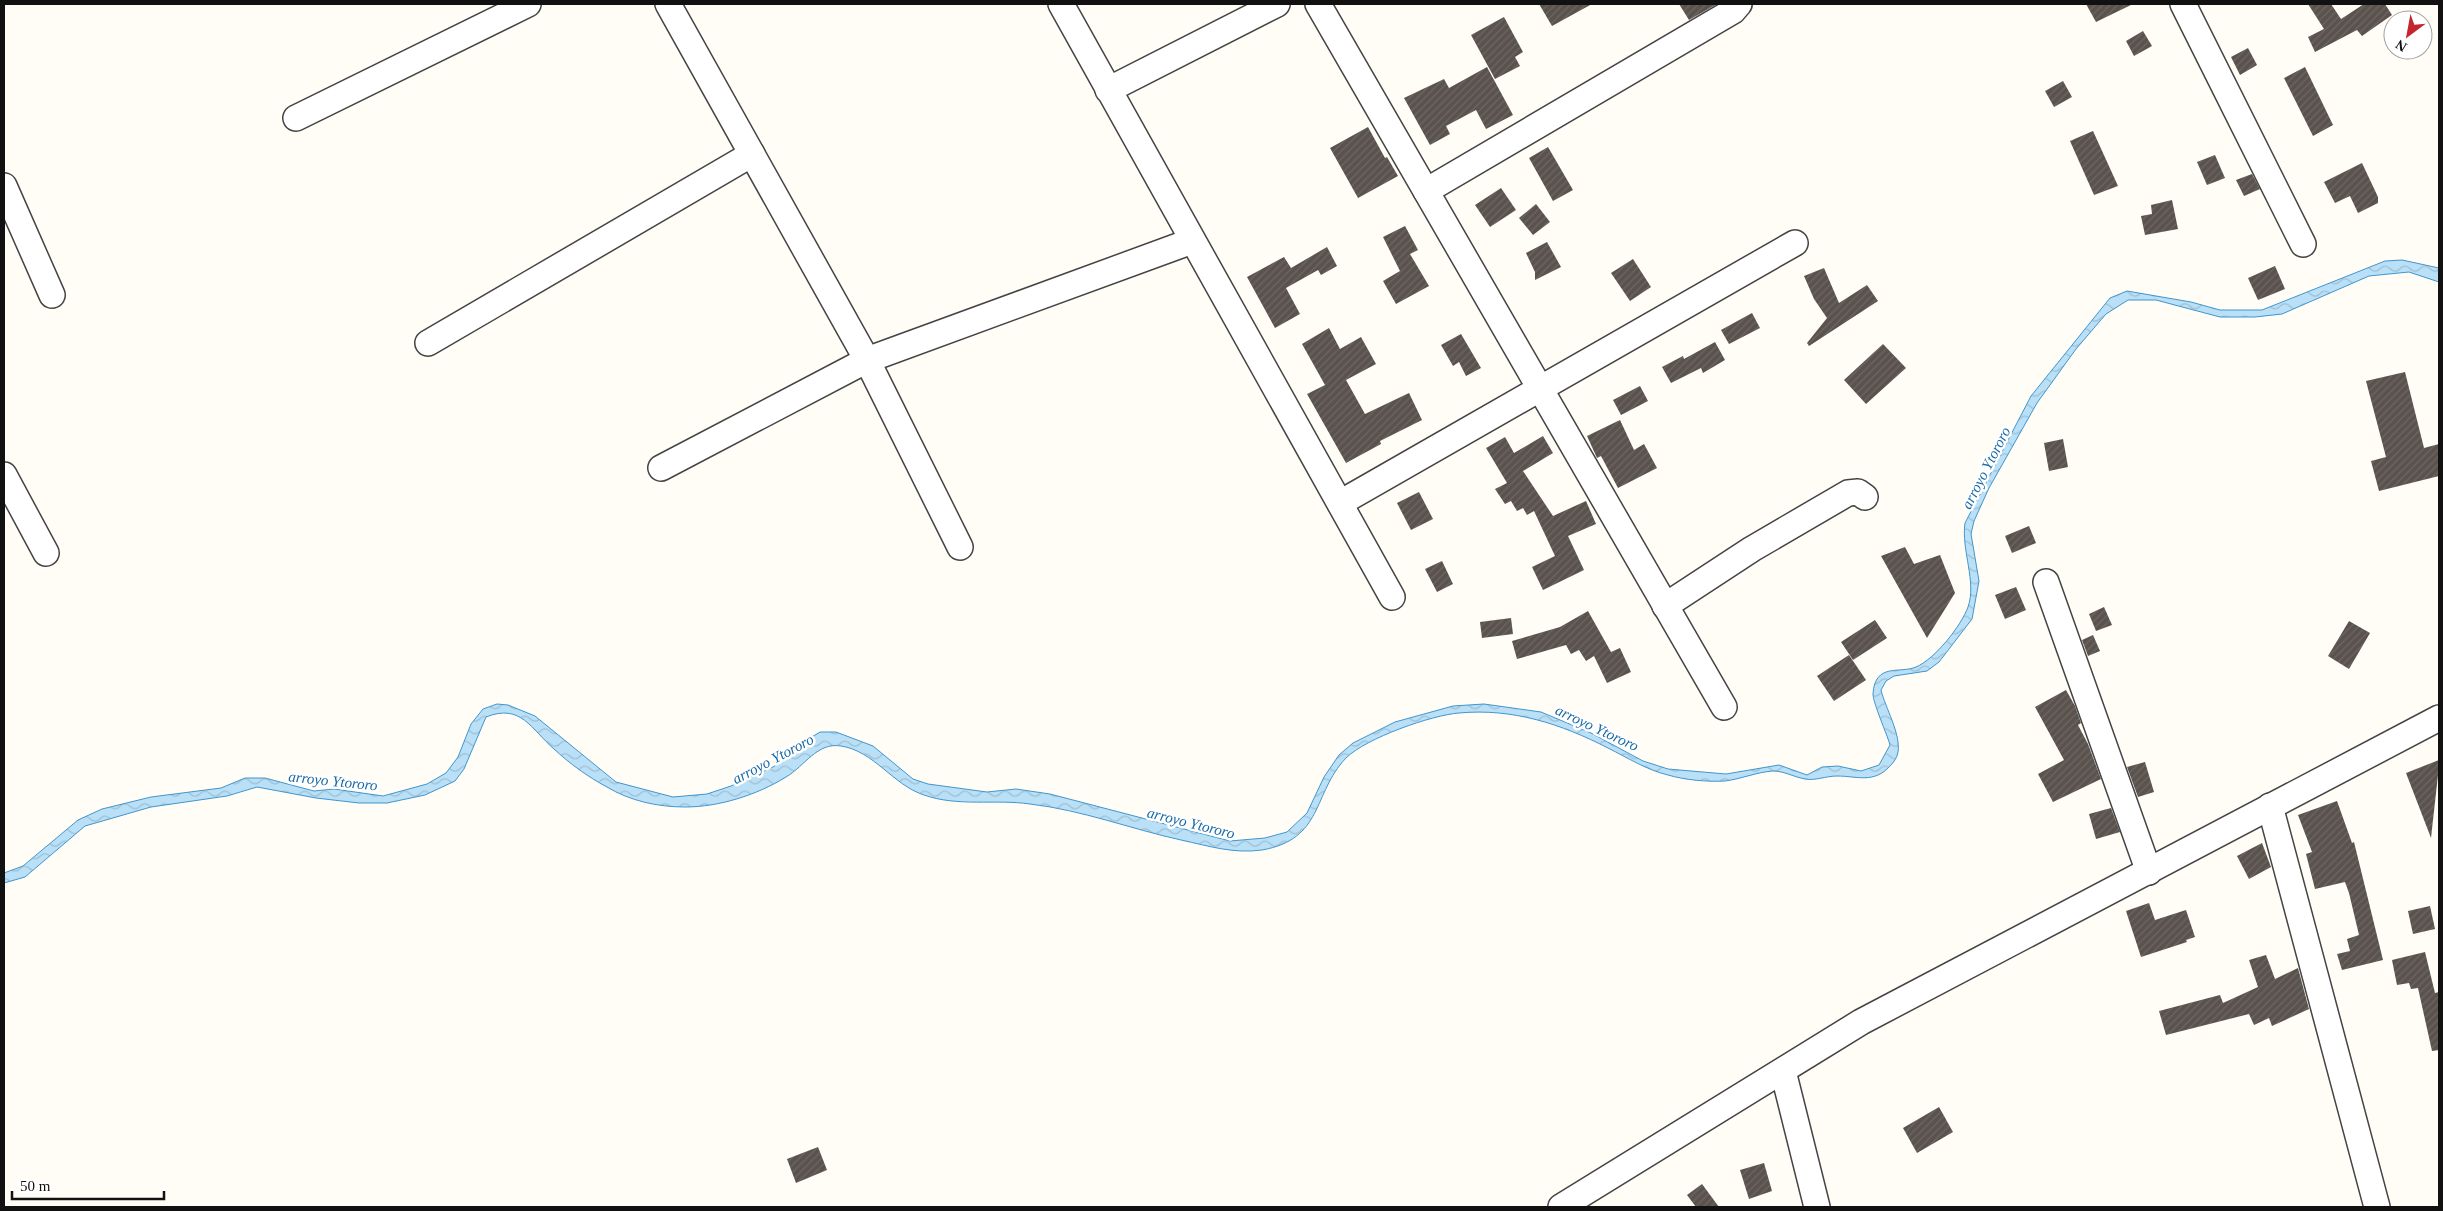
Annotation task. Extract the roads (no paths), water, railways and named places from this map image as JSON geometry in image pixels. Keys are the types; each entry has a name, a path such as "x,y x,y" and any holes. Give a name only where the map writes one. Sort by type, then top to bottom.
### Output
{"street":[{"path":"296,118 528,4"},
{"path":"668,4 867,360 960,547"},
{"path":"1061,4 1392,597"},
{"path":"1108,90 1277,4"},
{"path":"1318,4 1724,707"},
{"path":"1426,191 1732,11 1739,4"},
{"path":"2183,4 2303,244"},
{"path":"428,343 752,154"},
{"path":"4,186 52,295"},
{"path":"661,468 867,360 1192,241"},
{"path":"1340,503 1795,243"},
{"path":"4,475 46,553"},
{"path":"1665,606 1761,544 1848,493 1858,492 1866,497"},
{"path":"2046,582 2149,872"},
{"path":"1561,1207 1862,1022 2439,718"},
{"path":"2270,806 2377,1207"},
{"path":"1783,1072 1817,1207"}],"water":[{"path":"2402,260 2439,268 2439,282 2409,272 2369,276 2282,314 2255,317 2220,317 2156,300 2128,300 2106,314 2076,349 2037,403 1989,488 1974,521 1971,534 1979,581 1972,619 1939,662 1927,671 1894,676 1886,681 1881,690 1895,729 1898,752 1895,760 1884,772 1871,777 1837,776 1809,779 1773,771 1725,781 1704,781 1675,777 1653,770 1590,739 1554,725 1498,713 1459,713 1433,718 1400,729 1355,750 1335,772 1307,826 1296,836 1282,844 1262,850 1241,851 1221,849 1162,836 1087,815 1049,807 1017,803 963,802 937,799 924,795 903,784 864,754 841,746 833,746 818,751 786,777 763,789 737,799 711,805 685,807 655,804 625,796 600,783 554,749 532,726 517,716 508,713 486,717 464,769 455,781 425,795 387,803 359,803 316,798 257,787 227,796 151,807 85,826 25,877 4,883 4,873 23,866 78,820 102,809 151,797 221,788 245,778 265,778 314,791 334,789 383,796 427,784 446,773 458,757 471,724 483,709 497,704 508,705 535,716 616,782 673,797 707,794 731,786 773,767 820,732 836,732 873,746 913,779 928,784 987,792 1016,789 1050,794 1230,841 1265,838 1287,832 1307,813 1324,777 1339,755 1353,743 1395,722 1453,706 1484,704 1541,712 1591,733 1643,761 1668,769 1726,774 1779,765 1807,775 1822,767 1838,766 1861,771 1879,765 1890,745 1873,694 1878,677 1889,671 1910,669 1923,663 1939,650 1965,615 1971,587 1965,544 1965,523 2031,396 2110,298 2127,291 2191,302 2220,310 2262,310 2385,261"}],"water label":[{"name":"arroyo Ytororo","path":"1986,468"},
{"name":"arroyo Ytororo","path":"1597,728"},
{"name":"arroyo Ytororo","path":"773,759"},
{"name":"arroyo Ytororo","path":"333,781"},
{"name":"arroyo Ytororo","path":"1191,823"}]}
